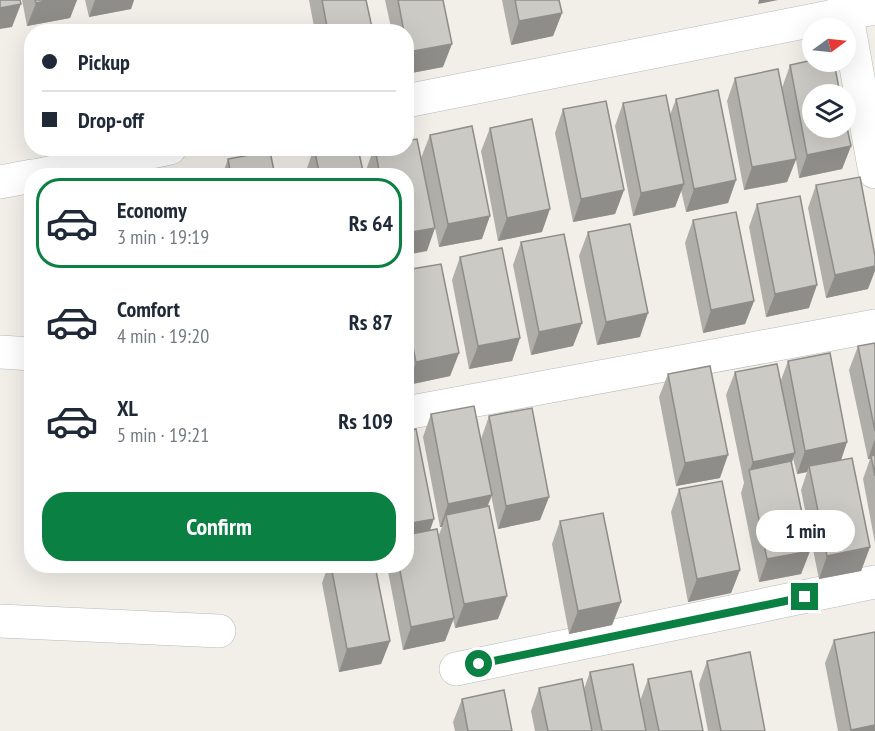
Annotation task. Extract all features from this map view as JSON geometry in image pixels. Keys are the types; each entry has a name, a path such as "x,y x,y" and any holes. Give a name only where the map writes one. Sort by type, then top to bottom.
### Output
{"street":[{"path":"414,99 855,7 875,172"},
{"path":"72,168 131,156"},
{"path":"0,182 24,178"},
{"path":"414,412 875,326"},
{"path":"0,352 24,354"},
{"path":"456,669 875,582"},
{"path":"0,621 219,631"}],"building":[{"path":"0,0 20,0 21,4 0,8"},
{"path":"322,0 366,0 371,24 326,24"},
{"path":"398,0 443,0 452,44 414,51 414,24 402,24"},
{"path":"515,0 559,0 562,13 519,21"},
{"path":"802,62 802,72 836,72 838,84 802,84 802,129 790,65"},
{"path":"778,69 796,159 752,167 735,78"},
{"path":"718,90 736,180 694,189 676,99"},
{"path":"666,95 684,184 641,193 623,103"},
{"path":"606,101 624,190 581,199 563,109"},
{"path":"532,119 550,209 507,218 490,128"},
{"path":"472,126 490,216 448,224 430,135"},
{"path":"804,138 849,138 851,146 807,155"},
{"path":"417,139 435,228 414,232 414,168 379,168 376,156 414,156 414,140"},
{"path":"244,156 271,156 273,168 230,168 228,159"},
{"path":"316,156 360,156 362,168 318,168"},
{"path":"860,177 875,266 835,275 816,185"},
{"path":"800,196 817,285 775,294 757,204"},
{"path":"736,212 754,301 711,310 693,220"},
{"path":"630,224 648,313 606,322 588,232"},
{"path":"564,234 582,323 539,332 521,242"},
{"path":"502,248 520,338 478,346 460,257"},
{"path":"441,264 459,353 416,362 414,269"},
{"path":"875,343 875,431 858,346"},
{"path":"830,353 847,442 805,451 788,361"},
{"path":"777,364 795,453 753,462 735,372"},
{"path":"710,366 728,455 685,463 668,374"},
{"path":"474,406 492,495 448,504 431,414"},
{"path":"532,408 549,497 506,506 489,416"},
{"path":"414,429 416,429 434,519 414,523"},
{"path":"875,455 875,476 871,456"},
{"path":"852,458 870,547 827,556 809,466"},
{"path":"791,461 810,551 767,559 749,470"},
{"path":"722,481 740,570 697,579 679,489"},
{"path":"489,506 507,596 464,604 446,515"},
{"path":"603,513 621,602 578,611 560,521"},
{"path":"437,529 454,618 411,627 400,573 414,573 414,533"},
{"path":"332,573 376,573 390,641 347,649"},
{"path":"875,632 875,725 851,730 834,640"},
{"path":"750,652 765,731 721,731 707,661"},
{"path":"633,664 646,731 602,731 590,672"},
{"path":"691,671 703,731 659,731 648,679"},
{"path":"582,679 592,731 548,731 539,688"},
{"path":"504,690 512,731 468,731 462,699"}],"route":[{"path":"479,664 805,597"}]}
